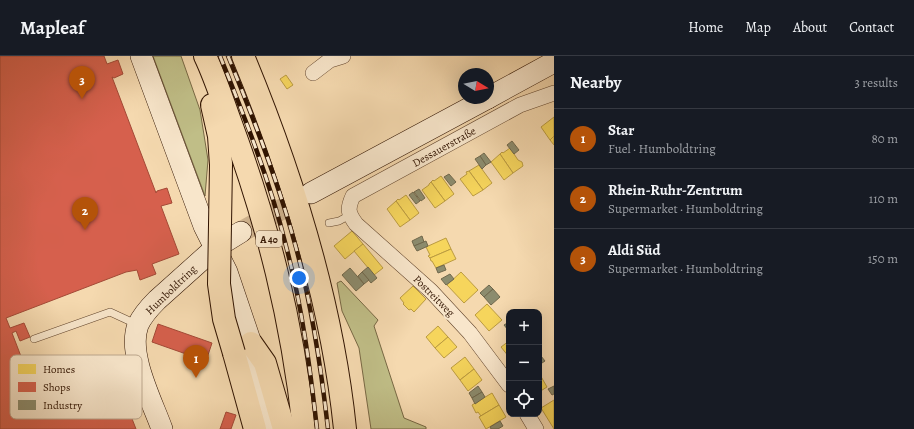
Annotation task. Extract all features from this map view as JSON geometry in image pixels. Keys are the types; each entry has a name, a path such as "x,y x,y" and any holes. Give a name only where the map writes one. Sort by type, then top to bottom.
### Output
{"highway":[{"path":"198,56 216,121 221,165 219,284 224,319 243,348 259,428"},
{"name":"A 40","path":"205,56 247,168 271,248 293,346 304,429"},
{"path":"243,56 279,150 308,241 323,298 332,342 340,383 345,429"},
{"path":"243,348 266,363 284,429"}],"street":[{"path":"141,56 204,226 227,272 243,348"},
{"path":"313,73 330,60 344,56"},
{"path":"494,95 554,62"},
{"name":"Dessauerstraße","path":"350,215 349,205 353,196 520,105 554,93"},
{"path":"311,193 477,104"},
{"name":"Postreitweg","path":"350,215 356,224 431,291 470,333 506,381"},
{"name":"Humboldtring","path":"135,355 135,340 138,325 148,310 157,300 216,248 241,232"},
{"name":"Humboldtring","path":"142,377 162,429"},
{"path":"529,417 536,429"}],"lane":[{"path":"329,223 339,221 350,215"},
{"path":"34,339 110,312 138,325"}],"shaded area":[{"path":"153,56 181,56 200,110 208,160 205,196"},
{"path":"341,281 378,320 374,326 404,418 426,427 426,429 371,429 359,348 342,311 337,283"}],"building: Homes":[{"path":"286,75 293,85 287,89 280,79"},
{"path":"554,117 554,136 550,140 541,127"},
{"path":"554,136 554,145 550,140"},
{"path":"510,148 518,160 522,162 523,166 513,173 500,154"},
{"path":"500,154 513,173 504,180 491,162"},
{"path":"479,165 492,183 483,190 469,171"},
{"path":"469,171 483,190 473,196 460,179 467,174 466,172"},
{"path":"441,176 454,194 445,201 431,182"},
{"path":"431,182 445,201 435,208 422,190"},
{"path":"406,195 419,213 410,220 396,201"},
{"path":"396,201 410,220 400,227 387,209"},
{"path":"352,231 363,244 345,259 334,246"},
{"path":"446,238 451,249 430,258 426,247"},
{"path":"363,244 383,268 374,275 354,251"},
{"path":"451,249 456,259 436,268 430,258"},
{"path":"461,272 478,290 464,303 447,285"},
{"path":"413,286 426,299 414,312 411,309 409,310 403,304 404,303 400,298"},
{"path":"487,304 502,320 489,331 475,315"},
{"path":"438,326 448,337 435,348 426,337"},
{"path":"448,337 457,347 444,358 435,348"},
{"path":"506,343 506,353 501,347"},
{"path":"465,357 474,369 460,380 451,368"},
{"path":"474,369 482,380 468,391 460,380"},
{"path":"542,378 547,387 542,390"},
{"path":"492,393 499,405 481,416 478,412 476,413 472,405"},
{"path":"554,400 554,429 542,410 542,407"},
{"path":"499,405 506,417 486,429 479,417"}],"building: Shops":[{"path":"0,56 104,56 107,64 118,60 123,74 114,78 112,77 156,193 157,191 167,188 172,203 161,206 179,254 152,264 156,274 140,280 137,270 126,272 6,318 10,328 24,323 30,337 20,341 16,331 12,333 20,355 10,355 10,419 132,419 136,429 0,429"},
{"path":"158,324 212,343 206,361 152,342"},
{"path":"226,412 236,415 231,429 220,429"}],"building: Industry":[{"path":"512,141 519,150 514,154 507,145"},
{"path":"484,153 491,162 486,165 480,156"},
{"path":"480,156 486,165 482,169 475,159"},
{"path":"449,174 456,182 451,186 444,177"},
{"path":"419,189 425,198 421,201 414,192"},
{"path":"413,192 420,201 416,204 409,195"},
{"path":"422,236 424,242 414,246 412,241"},
{"path":"426,241 428,246 417,251 414,246"},
{"path":"444,265 446,270 438,273 436,268"},
{"path":"368,267 377,278 371,283 362,272"},
{"path":"350,268 364,284 356,291 342,275"},
{"path":"362,272 369,280 364,284 358,276"},
{"path":"450,274 454,279 446,285 441,279"},
{"path":"489,285 493,289 484,297 480,293"},
{"path":"493,289 500,297 491,305 484,297"},
{"path":"478,386 482,392 472,398 469,393"},
{"path":"554,386 554,394 552,395 548,389"},
{"path":"482,392 485,397 475,404 472,398"},
{"path":"500,421 503,426 498,429 491,429 490,427"}],"tunnel":[{"path":"241,232 311,193"}],"railway":[{"path":"220,56 248,126 280,222 297,291 305,337 317,429"},
{"path":"228,56 264,149 281,197 295,244 315,336 328,429"}],"place":[{"name":"Aldi Süd","path":"82,99"},
{"name":"Rhein-Ruhr-Zentrum","path":"85,230"},
{"name":"Star","path":"196,378"}]}
